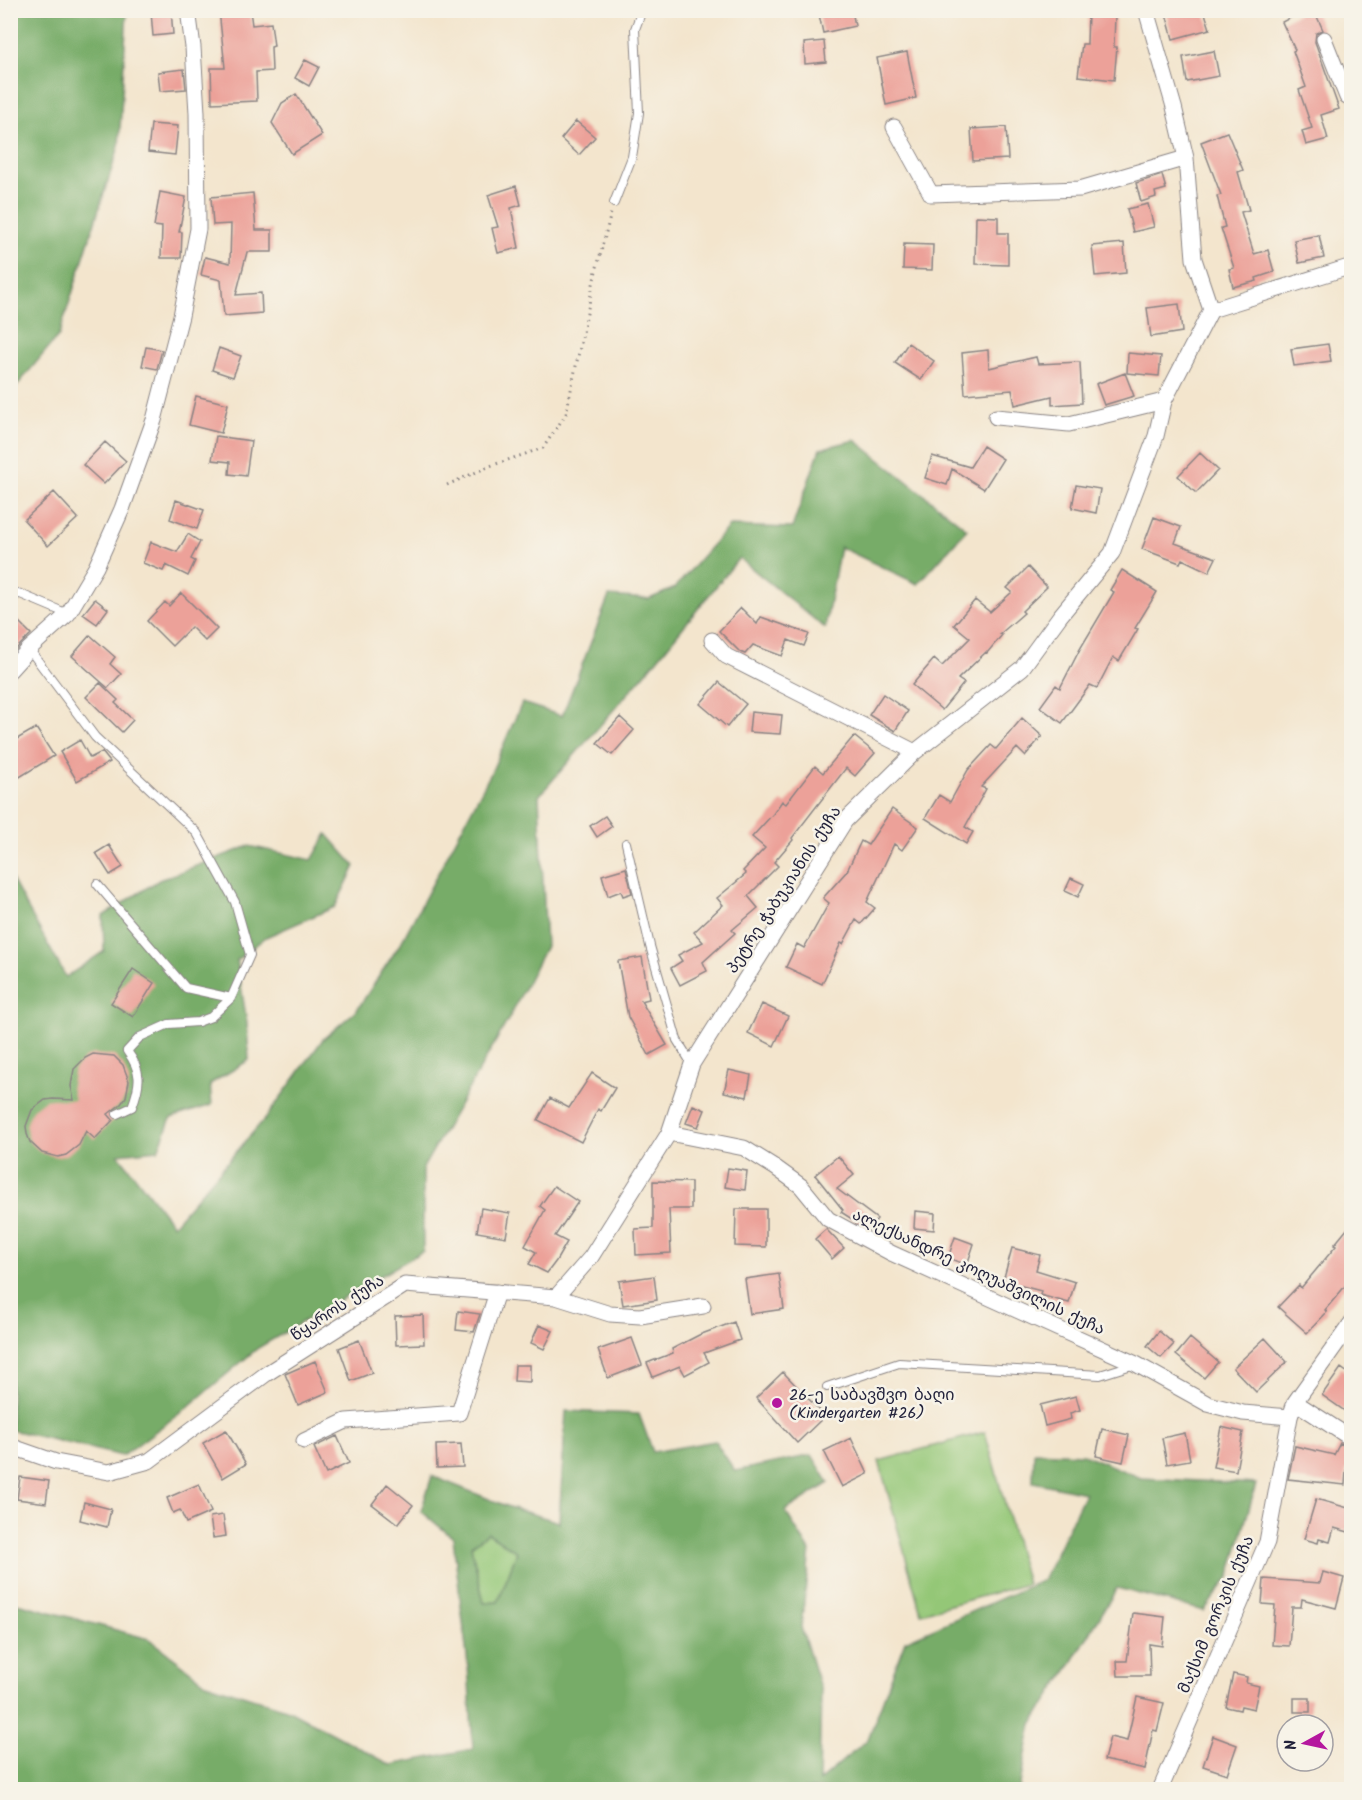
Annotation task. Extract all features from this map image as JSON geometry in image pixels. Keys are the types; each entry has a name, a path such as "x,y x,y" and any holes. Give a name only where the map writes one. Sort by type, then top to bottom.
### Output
{"street":[{"path":"10,670 29,649 68,614 96,567 122,509 154,420 182,316 198,229 197,113 188,10"},
{"path":"1146,10 1186,158 1194,259 1210,310 1352,266"},
{"path":"1324,39 1347,97 1352,96"},
{"path":"894,126 932,194 1080,189 1186,158"},
{"name":"პეტრე ჭაბუკიანის ქუჩა","path":"669,1133 692,1064 845,821 915,752 1022,668 1059,616 1112,553 1153,447 1164,401 1210,310"},
{"path":"996,417 1069,424 1164,401"},
{"path":"712,640 726,656 915,752"},
{"path":"556,1297 591,1257 669,1133"},
{"name":"ალექსანდრე კოღუაშვილის ქუჩა","path":"669,1133 744,1148 801,1186 828,1219 838,1225 891,1253 1136,1364 1208,1404 1243,1413 1293,1410"},
{"name":"წყაროს ქუჩა","path":"10,1446 56,1462 109,1472 149,1461 266,1374 405,1285 556,1297 610,1314 640,1316 703,1306"},
{"path":"304,1441 346,1421 459,1413 497,1292"},
{"name":"მაქსიმ გორკის ქუჩა","path":"1160,1790 1267,1542 1293,1410 1352,1322"},
{"path":"1293,1410 1352,1439"}],"lane":[{"path":"614,203 632,157 639,113 635,29 642,10"},
{"path":"10,602 18,593 68,614"},
{"path":"29,649 95,737 197,833 235,902 250,955 231,998 210,1017 198,1022 169,1024 140,1037 128,1051 137,1065 139,1088 132,1107 117,1114"},
{"path":"626,843 650,946 677,1040 692,1064"},
{"path":"97,884 186,988 231,998"},
{"path":"827,1387 899,1363 1100,1375 1136,1364"}],"path":[{"path":"447,485 490,466 543,448 566,414 595,275 614,203"}],"green space":[{"path":"11,10 127,11 119,146 59,335 11,393"},
{"path":"855,440 967,529 918,584 840,547 825,628 739,558 655,662 539,796 546,946 508,1020 423,1168 423,1251 258,1348 183,1411 122,1456 11,1430 10,876 66,977 104,951 103,916 159,880 249,846 312,860 327,834 355,866 335,907 266,937 237,960 247,1023 249,1060 210,1084 212,1105 171,1118 158,1150 118,1154 173,1225 268,1115 323,1039 357,1010 402,941 491,773 522,703 562,716 609,596 649,599 675,588 729,526 792,528 820,449"},
{"path":"566,1411 639,1414 653,1452 715,1441 735,1471 812,1455 829,1483 785,1511 810,1551 801,1627 821,1691 819,1781 868,1739 905,1641 1043,1580 1085,1493 1033,1482 1034,1452 1083,1454 1141,1478 1256,1484 1230,1576 1204,1611 1117,1588 1032,1724 1019,1789 11,1789 11,1602 149,1639 206,1683 289,1710 391,1765 473,1749 468,1665 453,1538 421,1511 432,1476 509,1507 559,1522","holes":["488,1533 517,1552 498,1602 484,1603 471,1546"]},
{"path":"985,1432 1027,1584 921,1613 879,1461"},
{"path":"488,1533 517,1552 498,1602 484,1603 471,1546"}],"building":[{"path":"171,10 173,34 153,36 151,12"},
{"path":"219,10 250,10 252,25 271,23 274,46 271,47 272,71 256,72 257,101 212,103 211,68 225,68"},
{"path":"818,10 852,10 855,26 823,33"},
{"path":"1165,10 1204,10 1210,29 1173,39"},
{"path":"1305,10 1314,10 1323,30 1316,33 1315,42 1339,109 1321,115 1328,139 1306,145 1302,131 1312,128 1299,90 1306,87 1293,51 1295,50 1282,22"},
{"path":"1088,13 1115,14 1114,47 1117,47 1114,80 1078,76 1082,44 1087,44"},
{"path":"824,41 826,62 805,64 804,43"},
{"path":"1214,51 1219,76 1187,82 1183,57"},
{"path":"907,52 916,98 886,105 877,58"},
{"path":"305,60 319,67 309,86 295,78"},
{"path":"184,69 186,89 160,91 158,72"},
{"path":"296,94 322,135 292,154 272,123 282,103"},
{"path":"576,121 595,137 579,155 561,139"},
{"path":"151,124 178,126 175,155 148,152"},
{"path":"1006,127 1008,159 973,161 971,129"},
{"path":"1227,132 1243,170 1238,172 1249,210 1241,212 1254,254 1268,250 1274,272 1256,278 1257,281 1233,287 1229,269 1234,268 1221,228 1225,227 1217,196 1221,195 1201,142"},
{"path":"1162,175 1166,189 1155,192 1156,197 1141,202 1136,183"},
{"path":"516,186 521,205 511,208 519,248 498,253 492,228 498,227 488,195"},
{"path":"160,192 186,197 179,232 182,232 181,258 161,258 162,227 154,226"},
{"path":"253,193 256,230 272,230 272,252 247,252 236,295 261,293 262,313 224,316 221,280 201,275 205,257 230,263 231,224 213,225 211,197"},
{"path":"1148,204 1154,227 1133,232 1127,209"},
{"path":"976,216 998,217 998,233 1008,233 1008,265 975,264"},
{"path":"1319,235 1324,258 1299,263 1294,240"},
{"path":"1124,243 1126,273 1095,276 1092,246"},
{"path":"904,244 933,245 932,270 903,269"},
{"path":"1179,304 1182,332 1151,337 1147,308"},
{"path":"908,343 934,361 921,380 895,363"},
{"path":"1328,344 1331,361 1294,366 1291,349"},
{"path":"146,347 162,350 157,369 142,366"},
{"path":"219,348 241,356 233,377 212,370"},
{"path":"988,350 989,368 1036,357 1038,364 1080,362 1082,403 1052,405 1052,396 1015,405 1012,390 965,394 962,353"},
{"path":"1128,353 1161,356 1159,376 1127,373"},
{"path":"1125,373 1134,396 1104,405 1096,384"},
{"path":"196,396 228,404 221,433 189,425"},
{"path":"216,436 251,441 246,476 229,474 230,462 212,460"},
{"path":"105,442 126,461 104,484 83,465"},
{"path":"983,446 1003,459 984,489 952,469 947,485 925,478 932,456 970,467"},
{"path":"1200,453 1218,470 1196,493 1178,476"},
{"path":"1076,485 1100,489 1096,513 1072,508"},
{"path":"54,492 78,518 48,546 24,520"},
{"path":"176,500 204,510 197,529 170,519"},
{"path":"1154,517 1181,527 1175,543 1216,558 1209,572 1182,559 1180,563 1142,549"},
{"path":"188,534 200,542 191,559 195,561 188,576 166,565 163,571 143,563 151,542 177,552"},
{"path":"1028,567 1047,587 1022,611 1024,613 1000,634 1002,635 987,653 958,679 964,683 942,710 912,685 934,659 942,666 970,638 954,625 975,600 990,612 1012,592 1007,588"},
{"path":"1122,570 1157,592 1135,628 1138,629 1119,661 1113,657 1097,688 1090,685 1062,723 1040,707 1056,685 1060,688 1114,592 1110,590"},
{"path":"181,593 217,629 205,641 191,627 172,646 147,621 165,602 169,606"},
{"path":"95,599 108,609 97,624 83,614"},
{"path":"741,608 757,624 761,617 809,634 804,646 788,640 782,656 753,645 745,654 740,652 719,631"},
{"path":"10,613 31,634 10,655"},
{"path":"90,635 115,657 110,664 121,674 108,688 72,656"},
{"path":"719,682 746,704 727,727 700,704"},
{"path":"100,683 118,700 115,703 133,720 122,732 86,697"},
{"path":"883,694 908,711 895,731 869,715"},
{"path":"751,712 782,715 780,734 749,732"},
{"path":"620,717 634,730 612,755 597,743"},
{"path":"1022,718 1042,736 1025,756 1017,748 981,787 986,789 965,827 973,832 966,844 925,818 939,795 950,802 968,770 991,745 996,749"},
{"path":"36,728 54,756 18,778 10,766 10,743"},
{"path":"854,736 875,753 855,776 846,768 774,862 778,866 748,896 758,908 732,930 735,933 703,962 707,971 680,985 671,968 682,961 678,955 703,942 694,932 723,905 717,898 746,874 743,871 765,848 752,837 782,801 786,804 815,766 823,773"},
{"path":"80,740 90,758 102,752 110,762 77,781 60,752"},
{"path":"892,809 918,827 902,850 894,844 867,902 875,908 861,924 856,920 843,944 841,943 822,984 786,967 797,944 804,948 829,903 823,898 847,871 861,841 868,845"},
{"path":"605,816 612,826 597,837 590,826"},
{"path":"109,845 123,867 110,875 96,853"},
{"path":"626,868 632,893 623,896 621,891 608,896 602,875"},
{"path":"1071,878 1084,884 1078,897 1065,891"},
{"path":"642,957 649,999 641,1001 667,1045 649,1055 628,1017 618,961"},
{"path":"133,969 154,983 133,1017 111,1003"},
{"path":"762,1004 788,1016 774,1046 748,1033"},
{"path":"93,1054 114,1056 123,1065 129,1081 126,1097 108,1114 113,1120 95,1139 86,1131 79,1145 66,1155 58,1157 42,1153 30,1142 27,1134 26,1126 32,1110 45,1100 74,1100 71,1086 74,1069 85,1058"},
{"path":"729,1070 751,1075 747,1097 724,1092"},
{"path":"592,1073 615,1088 601,1111 598,1109 581,1142 538,1120 550,1098 569,1108"},
{"path":"693,1105 705,1110 698,1127 686,1123"},
{"path":"838,1156 854,1175 837,1189 877,1219 869,1230 841,1212 843,1210 815,1175"},
{"path":"728,1168 747,1171 745,1190 725,1187"},
{"path":"653,1181 691,1182 691,1209 669,1209 671,1253 636,1255 635,1229 653,1228"},
{"path":"554,1186 578,1202 555,1236 567,1242 547,1273 529,1264 536,1252 525,1246 545,1210 540,1206"},
{"path":"481,1208 510,1213 506,1237 477,1232"},
{"path":"736,1209 766,1209 766,1247 735,1246"},
{"path":"915,1211 935,1213 934,1230 914,1228"},
{"path":"1352,1223 1352,1278 1325,1310 1327,1312 1307,1333 1278,1307 1299,1285 1301,1288"},
{"path":"826,1229 844,1248 832,1259 815,1239"},
{"path":"955,1237 974,1244 967,1265 948,1258"},
{"path":"1012,1248 1040,1255 1036,1270 1075,1282 1069,1303 1040,1295 1041,1291 1003,1281"},
{"path":"779,1274 784,1309 750,1314 745,1279"},
{"path":"654,1276 657,1300 623,1305 619,1281"},
{"path":"458,1311 480,1314 474,1332 456,1330"},
{"path":"423,1315 424,1344 396,1345 395,1316"},
{"path":"734,1322 740,1340 704,1353 709,1362 685,1375 680,1366 653,1377 647,1363 673,1353 672,1349 699,1335"},
{"path":"539,1325 553,1331 544,1349 531,1343"},
{"path":"1159,1331 1174,1344 1161,1358 1147,1346"},
{"path":"632,1338 642,1365 608,1378 598,1350"},
{"path":"1190,1338 1218,1362 1204,1378 1176,1355"},
{"path":"1265,1338 1287,1362 1256,1392 1233,1368"},
{"path":"359,1340 372,1373 351,1381 339,1348"},
{"path":"315,1361 328,1392 298,1405 285,1374"},
{"path":"515,1365 530,1365 530,1382 514,1381"},
{"path":"1341,1368 1352,1376 1352,1416 1322,1395"},
{"path":"783,1372 825,1416 797,1443 756,1398"},
{"path":"1076,1396 1080,1410 1070,1413 1071,1419 1045,1426 1040,1405"},
{"path":"1221,1427 1243,1432 1236,1471 1213,1467"},
{"path":"1102,1429 1129,1435 1123,1462 1096,1456"},
{"path":"226,1430 246,1464 223,1478 203,1443"},
{"path":"1185,1433 1190,1460 1167,1464 1162,1438"},
{"path":"337,1436 349,1463 326,1474 314,1447"},
{"path":"851,1438 868,1474 842,1487 824,1451"},
{"path":"1340,1443 1352,1449 1352,1459 1346,1471 1345,1485 1288,1479 1295,1446 1334,1455"},
{"path":"461,1444 463,1467 437,1468 436,1445"},
{"path":"20,1477 49,1481 46,1503 17,1499"},
{"path":"199,1484 211,1512 186,1523 180,1510 173,1513 167,1498"},
{"path":"387,1484 413,1505 398,1524 372,1504"},
{"path":"1316,1499 1352,1509 1352,1533 1334,1528 1330,1542 1319,1539 1318,1543 1304,1539"},
{"path":"84,1502 111,1509 107,1527 80,1520"},
{"path":"223,1515 226,1536 213,1538 210,1517"},
{"path":"1323,1572 1344,1578 1336,1608 1302,1599 1301,1607 1292,1607 1289,1646 1272,1645 1275,1605 1262,1604 1264,1579 1320,1583"},
{"path":"1133,1613 1165,1617 1162,1646 1149,1644 1150,1676 1118,1676 1117,1661 1127,1661"},
{"path":"1233,1674 1247,1677 1246,1683 1259,1686 1254,1709 1241,1706 1240,1710 1226,1707"},
{"path":"1137,1697 1164,1703 1157,1731 1153,1730 1145,1769 1104,1760 1110,1737 1127,1741"},
{"path":"1294,1698 1310,1698 1310,1712 1294,1712"},
{"path":"1213,1736 1237,1745 1227,1774 1203,1766"}],"place":[{"name":"26-ე საბავშვო ბაღი (Kindergarten #26)","path":"777,1403"}]}
